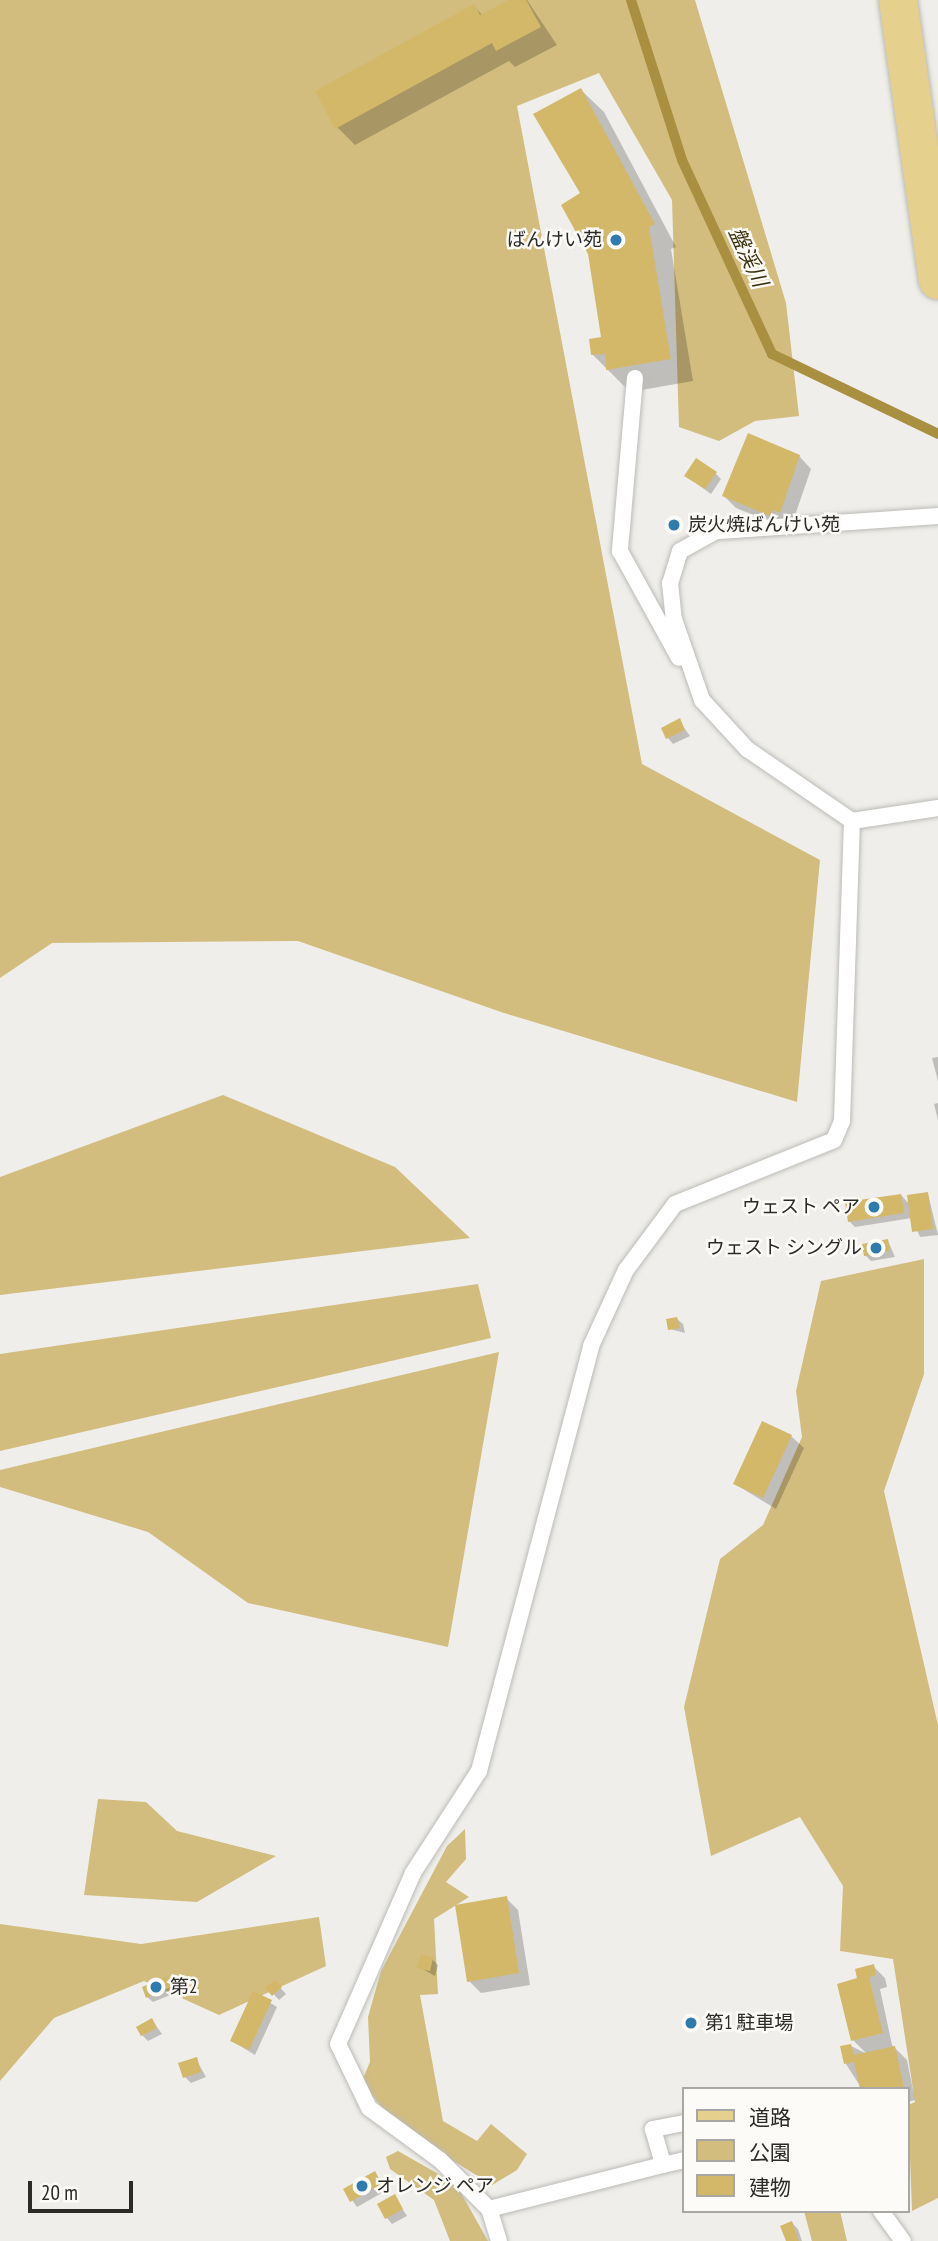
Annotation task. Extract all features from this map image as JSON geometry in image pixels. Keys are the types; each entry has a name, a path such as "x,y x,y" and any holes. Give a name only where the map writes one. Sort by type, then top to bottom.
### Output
{"main road":[{"path":"898,0 938,280"}],"lane":[{"path":"635,378 620,551 702,701 747,749 852,821 938,808"},
{"path":"702,701 674,619 670,583 680,551 716,531 938,516"},
{"path":"499,2241 489,2209 440,2160 369,2108 338,2044 413,1873 479,1772 591,1346 626,1270 675,1203 834,1140 842,1121 852,821"},
{"path":"663,2165 653,2129 682,2123"},
{"path":"489,2209 682,2160"},
{"path":"882,2213 903,2241"}],"green space":[{"path":"0,0 695,0 786,303 799,416 755,421 719,441 679,427 672,200 599,73 517,106 642,764 820,860 797,1102 501,1012 298,941 52,943 0,978"},
{"path":"223,1095 395,1167 470,1238 0,1295 0,1177"},
{"path":"924,1259 924,1374 884,1491 938,1725 938,2198 912,2211 910,2104 915,2102 893,1959 840,1951 843,1886 800,1817 711,1856 684,1707 720,1559 763,1525 802,1437 796,1391 821,1281"},
{"path":"478,1284 491,1338 0,1451 0,1354"},
{"path":"499,1352 448,1647 248,1603 148,1532 0,1487 0,1470"},
{"path":"98,1799 146,1802 177,1831 276,1856 197,1902 84,1895"},
{"path":"465,1829 466,1859 446,1882 469,1897 434,1919 438,1994 420,1995 443,2121 477,2141 491,2124 527,2154 517,2170 492,2185 399,2127 361,2083 370,2062 368,2017 381,1971 447,1846"},
{"path":"319,1917 326,1966 219,2015 144,1981 54,2018 0,2081 0,1924 141,1944"},
{"path":"398,2151 456,2184 488,2241 450,2241 434,2200 390,2169 386,2157"},
{"path":"805,2213 840,2213 847,2241 812,2241"}],"building":[{"path":"508,0 526,0 541,27 496,51 492,43 335,129 315,91 474,4 480,15"},
{"name":"ばんけい苑","path":"581,88 655,224 649,227 671,359 606,370 605,354 591,355 589,339 601,337 588,254 561,205 580,193 533,114"},
{"path":"748,433 800,455 780,513 773,510 770,516 722,496"},
{"path":"696,458 717,472 705,489 684,476"},
{"path":"680,718 685,730 666,739 661,728"},
{"path":"928,1192 933,1229 912,1232 907,1195"},
{"name":"ウェスト ペア","path":"901,1194 904,1213 848,1222 845,1202"},
{"name":"ウェスト シングル","path":"888,1239 890,1251 864,1256 862,1244"},
{"path":"677,1317 680,1328 668,1330 666,1319"},
{"path":"762,1421 792,1435 763,1498 733,1484"},
{"path":"507,1896 519,1973 467,1982 455,1905"},
{"path":"421,1954 433,1958 430,1971 417,1968"},
{"path":"874,1964 876,1975 869,1977 883,2033 851,2041 837,1984 857,1978 855,1969"},
{"name":"第2","path":"166,1977 171,1987 146,1998 142,1987"},
{"path":"275,1980 282,1987 272,1996 265,1988"},
{"path":"253,1991 272,2000 249,2050 230,2041"},
{"path":"152,2018 157,2028 141,2036 136,2027"},
{"path":"851,2044 854,2055 895,2046 904,2087 860,2087 854,2062 844,2064 840,2046"},
{"path":"197,2057 201,2072 183,2078 178,2063"},
{"name":"オレンジ ペア","path":"375,2171 382,2184 350,2202 343,2189"},
{"path":"395,2194 403,2209 385,2219 377,2204"},
{"path":"792,2221 799,2241 786,2241 780,2226"}],"waterway":[{"name":"盤渓川","path":"631,0 682,160 772,354 938,434"}],"place":[{"name":"ばんけい苑","path":"616,240"},
{"name":"炭火焼ばんけい苑","path":"674,525"},
{"name":"ウェスト ペア","path":"874,1207"},
{"name":"ウェスト シングル","path":"876,1248"},
{"name":"第2","path":"156,1987"},
{"name":"第1 駐車場","path":"691,2023"},
{"name":"オレンジ ペア","path":"362,2186"}]}
